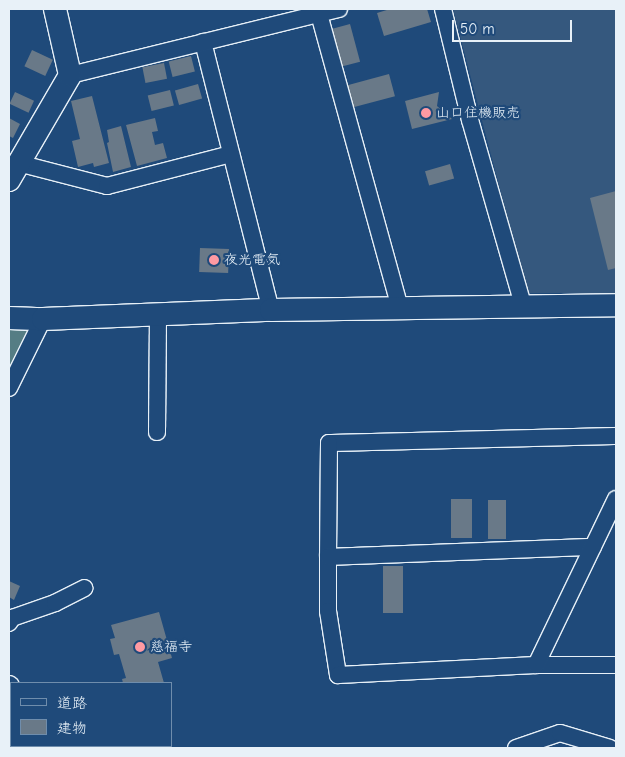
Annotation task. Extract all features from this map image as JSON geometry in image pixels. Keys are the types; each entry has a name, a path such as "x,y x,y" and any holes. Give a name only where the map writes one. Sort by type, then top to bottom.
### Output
{"street":[{"path":"55,9 70,75 13,172 107,186 231,154"},
{"path":"70,75 340,9"},
{"path":"443,9 470,120 523,305"},
{"path":"319,14 400,309"},
{"path":"203,42 271,310"},
{"path":"9,318 43,319 271,310 616,305"},
{"path":"157,432 158,315"},
{"path":"9,388 43,319"},
{"path":"616,436 329,442 328,557 328,611 338,675 536,665 616,665"},
{"path":"536,665 616,500"},
{"path":"328,557 593,548"},
{"path":"9,623 12,618 55,603 84,588"},
{"path":"516,748 560,733 610,748"}],"shaded area":[{"path":"453,9 616,9 616,293 527,293"}],"green space":[{"path":"30,328 9,368 9,329"}],"building":[{"path":"390,9 427,9 431,22 384,36 377,13"},
{"path":"350,24 360,62 338,68 328,30"},
{"path":"32,50 53,60 45,76 24,66"},
{"path":"191,56 195,72 173,77 169,62"},
{"path":"164,63 167,79 145,83 142,67"},
{"path":"389,74 395,96 352,108 346,85"},
{"path":"198,84 202,98 179,105 175,91"},
{"path":"170,90 174,106 152,111 148,96"},
{"path":"15,92 34,101 29,113 10,104"},
{"name":"山口住機販売","path":"439,92 437,106 452,119 412,129 405,101"},
{"path":"92,96 109,163 94,167 93,163 78,167 72,141 80,139 71,101"},
{"path":"9,118 20,124 13,138 9,136"},
{"path":"155,118 158,131 152,132 155,145 163,143 167,158 137,166 126,125"},
{"path":"121,126 131,167 113,172 107,143 109,142 107,130"},
{"path":"450,164 454,178 429,186 425,171"},
{"path":"616,191 616,268 608,270 590,198"},
{"name":"夜光電気","path":"200,248 229,249 228,273 199,272"},
{"path":"451,499 472,499 472,538 451,538"},
{"path":"488,500 506,500 506,539 488,539"},
{"path":"383,566 403,566 403,613 383,613"},
{"path":"9,581 20,586 14,600 9,597"},
{"name":"慈福寺","path":"159,612 172,658 158,662 164,682 123,682 122,679 126,678 119,654 114,655 110,639 115,638 111,625"}],"place":[{"name":"山口住機販売","path":"426,113"},
{"name":"夜光電気","path":"214,260"},
{"name":"慈福寺","path":"140,647"}]}
